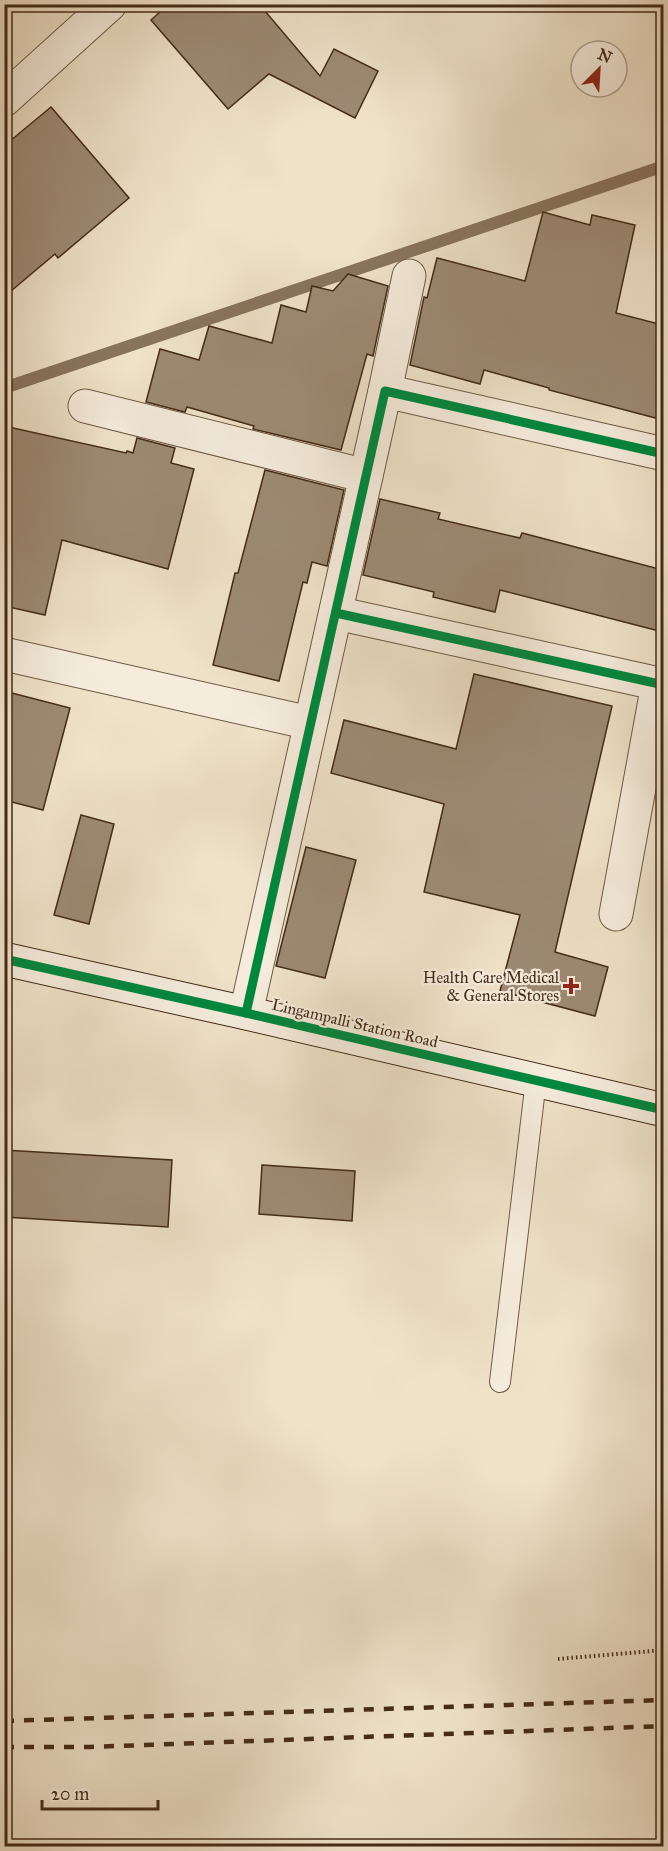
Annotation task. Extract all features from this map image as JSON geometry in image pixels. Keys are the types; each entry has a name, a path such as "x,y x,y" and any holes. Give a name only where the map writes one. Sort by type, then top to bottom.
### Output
{"street":[{"path":"4,100 110,4"},
{"path":"246,1013 409,276"},
{"path":"385,391 663,454"},
{"path":"85,406 366,476"},
{"path":"336,613 661,684 616,914"},
{"path":"4,654 310,723"},
{"name":"Lingampalli Station Road","path":"4,959 663,1110"}],"lane":[{"path":"500,1382 536,1080"}],"path":[{"path":"661,1432 663,1522"},
{"path":"558,1659 663,1650"}],"building":[{"path":"169,4 259,4 320,76 334,49 378,71 355,118 269,74 228,109 151,20"},
{"path":"51,107 129,198 58,258 55,254 4,297 4,146"},
{"path":"543,212 590,225 592,215 635,225 616,313 663,325 663,420 484,370 480,384 410,365 424,297 427,298 437,258 525,281"},
{"path":"348,274 388,286 373,356 367,354 341,450 253,429 254,426 187,407 185,412 146,402 160,349 199,360 209,326 272,343 281,305 306,312 312,286 333,291"},
{"path":"4,426 126,453 127,451 133,453 137,438 175,448 171,463 194,469 168,569 62,540 45,615 4,606"},
{"path":"265,470 344,490 327,566 312,562 307,583 303,582 279,681 213,665 235,573 238,573"},
{"path":"380,499 440,513 438,519 520,538 522,533 663,570 663,632 500,590 495,612 433,597 434,592 363,575"},
{"path":"474,674 612,706 555,952 608,967 595,1016 500,991 520,915 424,892 444,804 331,773 344,720 456,749"},
{"path":"4,691 70,708 43,810 4,800"},
{"path":"81,815 114,824 89,924 54,915"},
{"path":"306,847 356,860 325,978 276,966"},
{"path":"4,1150 172,1160 168,1227 4,1217"},
{"path":"262,1165 355,1171 352,1221 259,1214"}],"waterway":[{"path":"4,388 664,166"}],"railway":[{"path":"4,1721 664,1700"},
{"path":"4,1747 90,1747 664,1726"}],"cycle path":[{"path":"246,1013 385,391 664,454"},
{"path":"336,613 664,685"},
{"path":"4,959 664,1110"}],"place":[{"name":"Health Care Medical & General Stores","path":"571,986"}]}
